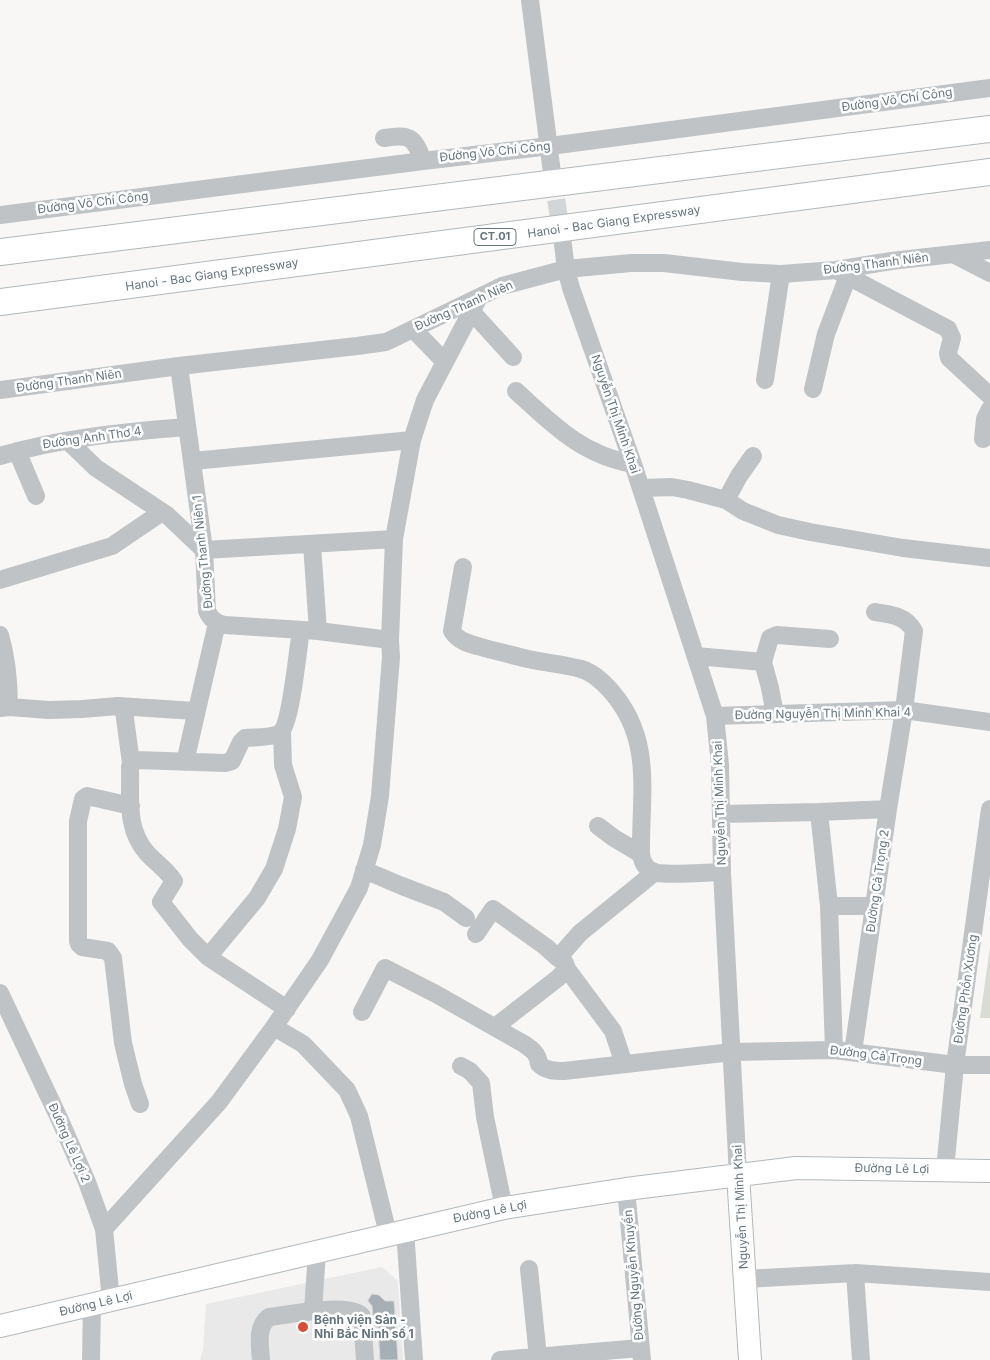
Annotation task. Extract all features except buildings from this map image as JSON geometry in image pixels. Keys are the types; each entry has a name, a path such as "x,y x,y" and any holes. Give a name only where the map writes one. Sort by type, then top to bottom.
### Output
{"highway":[{"path":"0,252 990,129"},
{"name":"Hanoi - Bac Giang Expressway","path":"0,302 990,172"}],"main road":[{"name":"Đường Lê Lợi","path":"0,1326 504,1208 626,1189 796,1168 990,1171"},
{"name":"Nguyễn Thị Minh Khai","path":"738,1175 750,1360"}],"street":[{"path":"530,0 552,173"},
{"name":"Đường Võ Chí Công","path":"0,215 550,146 990,88"},
{"path":"384,138 402,135 408,137 418,147 423,161"},
{"name":"Nguyễn Thị Minh Khai","path":"562,237 566,269 571,288 633,464 715,716 720,765 722,872 738,1175"},
{"name":"Đường Thanh Niên","path":"0,390 179,366 386,342 413,329 476,305 502,286 566,269 631,263 664,263 733,271 781,274 842,273 892,261 990,250"},
{"path":"955,255 990,274"},
{"path":"813,390 842,273 948,330 952,338 948,353 949,358 990,396"},
{"path":"765,380 781,274"},
{"path":"104,1229 219,1102 287,1009 320,960 359,888 372,845 380,796 391,657 394,539 412,440 425,400 444,361 476,305 513,357"},
{"path":"413,329 444,361"},
{"name":"Đường Thanh Niên 1","path":"179,366 204,550 207,611 211,619 217,623 310,630 390,640"},
{"path":"516,391 569,439 614,460 633,464"},
{"path":"983,438 985,419 990,409"},
{"name":"Đường Anh Thơ 4","path":"0,456 40,444 108,434 186,427"},
{"path":"193,461 412,440"},
{"path":"68,441 96,468 162,512 204,550 394,539"},
{"path":"17,451 36,496"},
{"path":"726,500 752,456"},
{"path":"641,488 688,490 726,500 743,511 778,525 903,548 990,558"},
{"path":"0,580 112,546 162,512"},
{"path":"208,957 257,898 274,869 288,829 293,797 283,765 282,732 286,724 310,630 312,544"},
{"path":"463,567 452,630 456,637 468,644 526,659 582,669 604,683 617,698 631,720 637,734 643,784 641,854 642,861 647,868 665,874 722,872"},
{"name":"Đường Cả Trọng 2","path":"853,1052 914,631 903,619 875,612"},
{"path":"185,762 217,623"},
{"path":"0,635 9,675 5,707 73,709 118,706 196,711"},
{"path":"775,714 763,662 770,638 777,635 830,639"},
{"path":"696,656 763,662"},
{"path":"118,706 124,711 131,763 130,820 139,842 174,881 161,902 190,939 208,957 287,1009"},
{"name":"Đường Nguyễn Thị Minh Khai 4","path":"715,716 904,710 990,722"},
{"path":"131,763 137,760 225,764 232,761 241,742 245,738 274,735 282,732"},
{"path":"131,806 88,796 83,799 78,821 78,941 82,946 108,951 113,958 123,1043 140,1104"},
{"path":"721,814 888,809"},
{"name":"Đường Phồn Xương","path":"945,1170 956,1065 990,809"},
{"path":"819,812 829,906 834,1050"},
{"path":"598,826 641,854"},
{"path":"364,870 444,902 466,918"},
{"path":"362,1012 385,968 495,1027 562,964 580,933 655,872"},
{"path":"829,906 874,906"},
{"path":"476,934 494,909 562,964 613,1031 624,1064"},
{"name":"Đường Lê Lợi 2","path":"0,993 60,1118 87,1182 104,1229 102,1302 91,1360"},
{"path":"274,1027 303,1044 347,1090 359,1116 396,1232 414,1360"},
{"name":"Đường Cả Trọng","path":"495,1027 534,1050 538,1056 539,1064 543,1068 564,1071 732,1052 834,1050 956,1065 990,1065"},
{"path":"461,1066 470,1071 481,1083 485,1117 504,1208"},
{"name":"Đường Nguyễn Khuyến","path":"626,1189 641,1354"},
{"path":"314,1311 317,1252"},
{"path":"529,1269 538,1357"},
{"path":"745,1279 855,1273 990,1282"},
{"path":"855,1273 861,1360"},
{"path":"261,1360 260,1328 269,1318 314,1311 347,1309 358,1312 362,1316 365,1360"},
{"path":"500,1360 641,1354"}],"shaded area":[{"path":"990,947 990,1018 980,1018"},
{"name":"Bệnh viện Sản - Nhi Bắc Ninh số 1","path":"382,1267 398,1281 403,1360 200,1360 203,1350 206,1304"}],"tunnel":[{"path":"552,173 562,237"}],"place":[{"name":"Bệnh viện Sản - Nhi Bắc Ninh số 1","path":"303,1327"}]}
